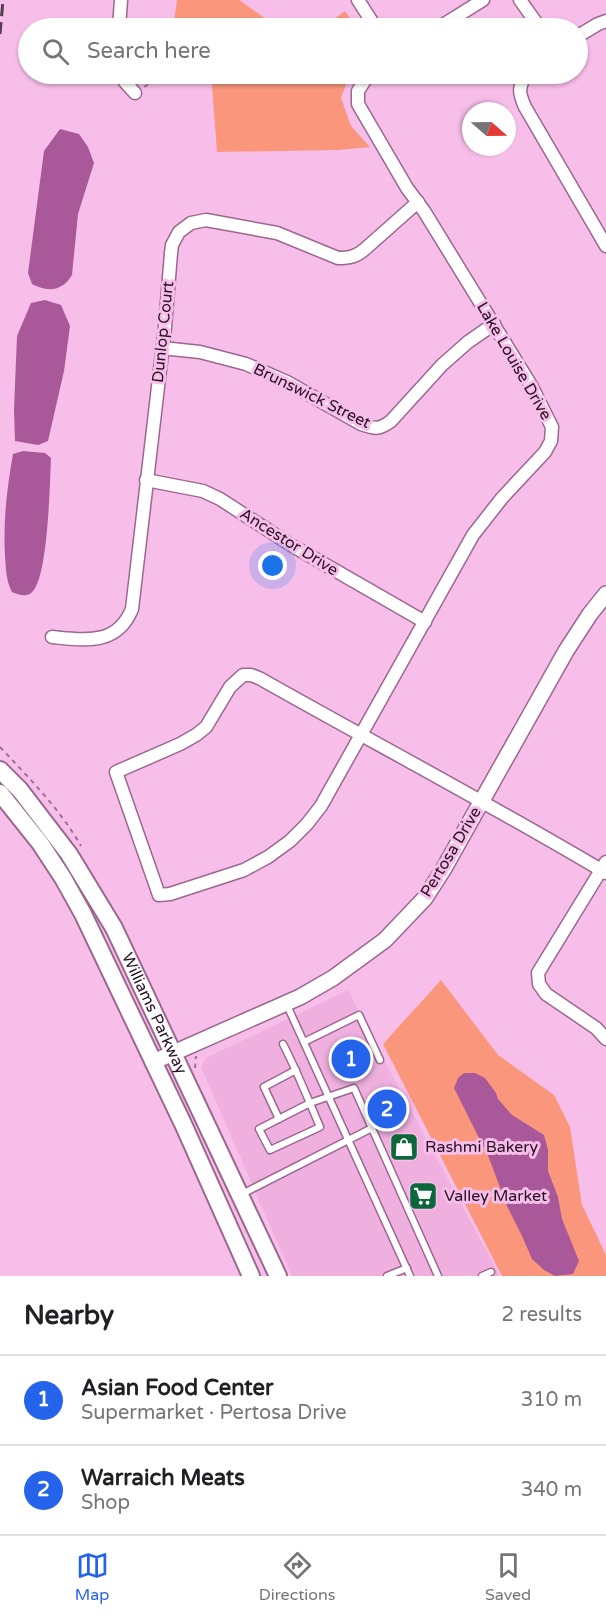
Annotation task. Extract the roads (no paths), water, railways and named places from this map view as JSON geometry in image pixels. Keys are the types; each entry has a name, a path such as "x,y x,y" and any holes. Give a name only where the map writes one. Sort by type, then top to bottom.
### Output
{"main road":[{"name":"Williams Parkway","path":"0,770 20,790 42,818 88,883 114,928 278,1276"},
{"name":"Williams Parkway","path":"0,794 40,843 83,914 184,1126 251,1276"}],"street":[{"path":"120,18 121,0"},
{"path":"358,0 370,18"},
{"path":"454,18 483,0"},
{"path":"520,0 533,18"},
{"path":"588,30 606,21"},
{"path":"127,84 135,93"},
{"name":"Lake Louise Drive","path":"361,736 259,678 243,675 230,687 206,727 196,735 116,772 159,895 170,894 244,870 268,857 290,841 307,824 321,806 361,736 425,622 469,542 502,498 545,452 552,438 552,428 548,417 532,387 418,202 407,188 358,104 358,92 363,84"},
{"path":"521,84 519,94 525,107 606,246"},
{"name":"Dunlop Court","path":"52,637 94,639 116,632 130,615 172,245 179,232 191,223 206,220 277,233 338,258 348,258 358,255 418,202"},
{"name":"Brunswick Street","path":"162,348 200,352 246,364 287,382 371,428 382,428 442,365 468,342 494,324"},
{"name":"Ancestor Drive","path":"147,480 203,491 220,499 291,545 425,622"},
{"name":"Pertosa Drive","path":"153,1062 300,997 333,978 391,934 425,898 443,870 566,651 606,594"},
{"path":"361,736 604,868 538,973 539,984 546,994 596,1028 606,1039"}],"lane":[{"path":"286,1002 410,1276"},
{"path":"304,1042 359,1016 380,1060"},
{"path":"283,1044 296,1071 310,1103 320,1127 270,1150 259,1129 310,1103 354,1088 438,1276"},
{"path":"279,1119 264,1087 296,1071"},
{"path":"241,1194 372,1128"},
{"path":"387,1276 407,1268"},
{"path":"482,1276 491,1272"}],"railway":[{"path":"0,34 3,0"}],"place":[{"name":"Asian Food Center","path":"351,1059"},
{"name":"Warraich Meats","path":"387,1109"},
{"name":"Rashmi Bakery","path":"404,1147"},
{"name":"Valley Market","path":"423,1196"}]}
